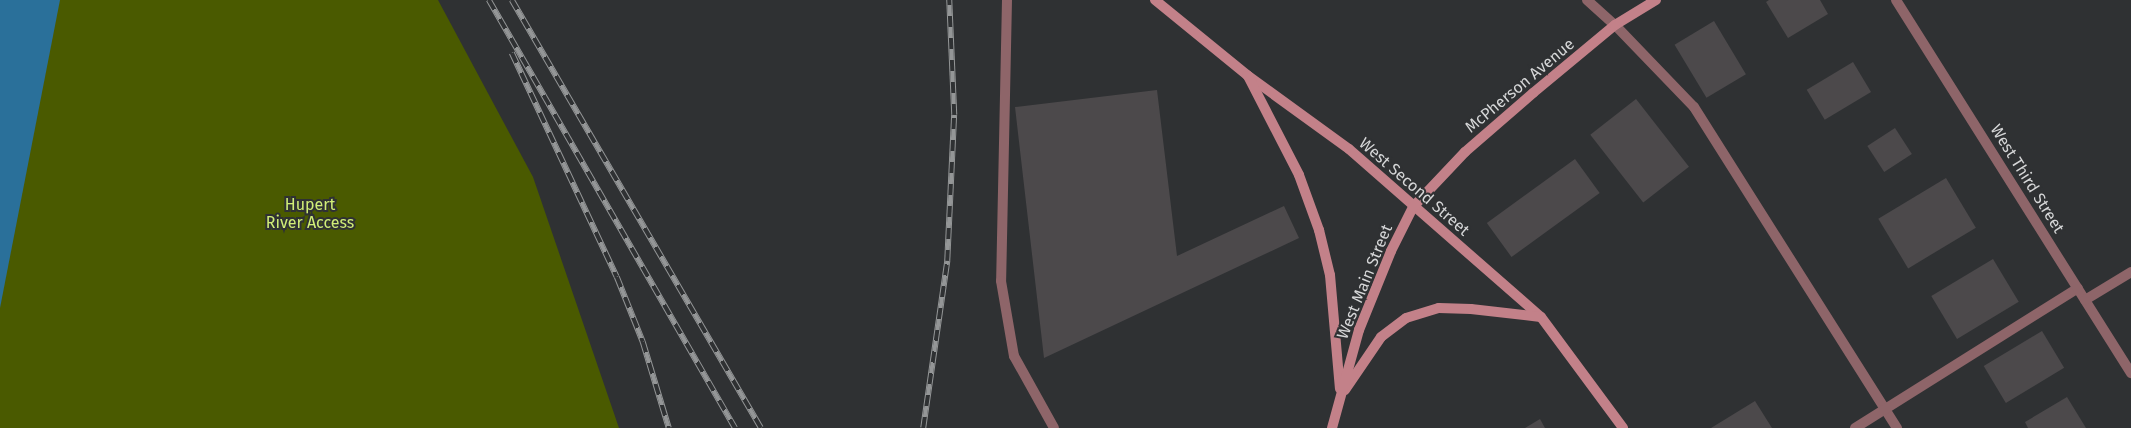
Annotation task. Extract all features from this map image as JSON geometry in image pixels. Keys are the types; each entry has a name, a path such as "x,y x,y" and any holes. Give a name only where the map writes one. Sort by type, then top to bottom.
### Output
{"main road":[{"name":"West Second Street","path":"1155,0 1247,75 1349,149 1540,317 1623,428"},
{"name":"McPherson Avenue","path":"1414,207 1465,152 1615,25 1656,0"},
{"path":"1247,75 1299,175 1319,230 1330,275 1341,397"},
{"name":"West Main Street","path":"1332,428 1359,330 1391,251 1414,207"},
{"path":"1341,397 1381,337 1406,318 1439,308 1471,308 1540,317"}],"street":[{"path":"1007,0 1001,281 1014,356 1054,428"},
{"path":"1587,0 1615,25 1694,107 1897,428"},
{"name":"West Third Street","path":"1896,0 2131,373"},
{"path":"2085,300 2131,272"},
{"path":"1855,428 2078,288"}],"green space":[{"name":"Hupert River Access","path":"31,0 438,0 533,177 619,428 0,428 0,122"}],"water":[{"path":"0,0 60,0 0,308"}],"building":[{"path":"1769,0 1820,0 1828,14 1788,38 1766,2"},
{"path":"1714,21 1746,74 1707,98 1675,45"},
{"path":"1853,62 1871,92 1825,120 1807,90"},
{"path":"1157,90 1177,256 1284,206 1299,238 1044,358 1015,107"},
{"path":"1636,99 1689,167 1643,202 1590,135"},
{"path":"1895,128 1912,154 1884,172 1867,146"},
{"path":"1575,159 1600,193 1512,257 1487,223"},
{"path":"1946,178 1976,228 1908,268 1878,219"},
{"path":"1993,259 2019,302 1957,339 1931,296"},
{"path":"2042,331 2064,368 2006,403 1984,366"},
{"path":"2067,397 2086,428 2028,428 2025,422"},
{"path":"1755,401 1772,428 1711,428"},
{"path":"1540,419 1545,428 1525,428"}],"railway":[{"path":"489,0 735,428"},
{"path":"512,0 761,428"},
{"path":"923,428 947,261 954,115 949,0"},
{"path":"512,53 617,277 643,342 669,428"}]}
